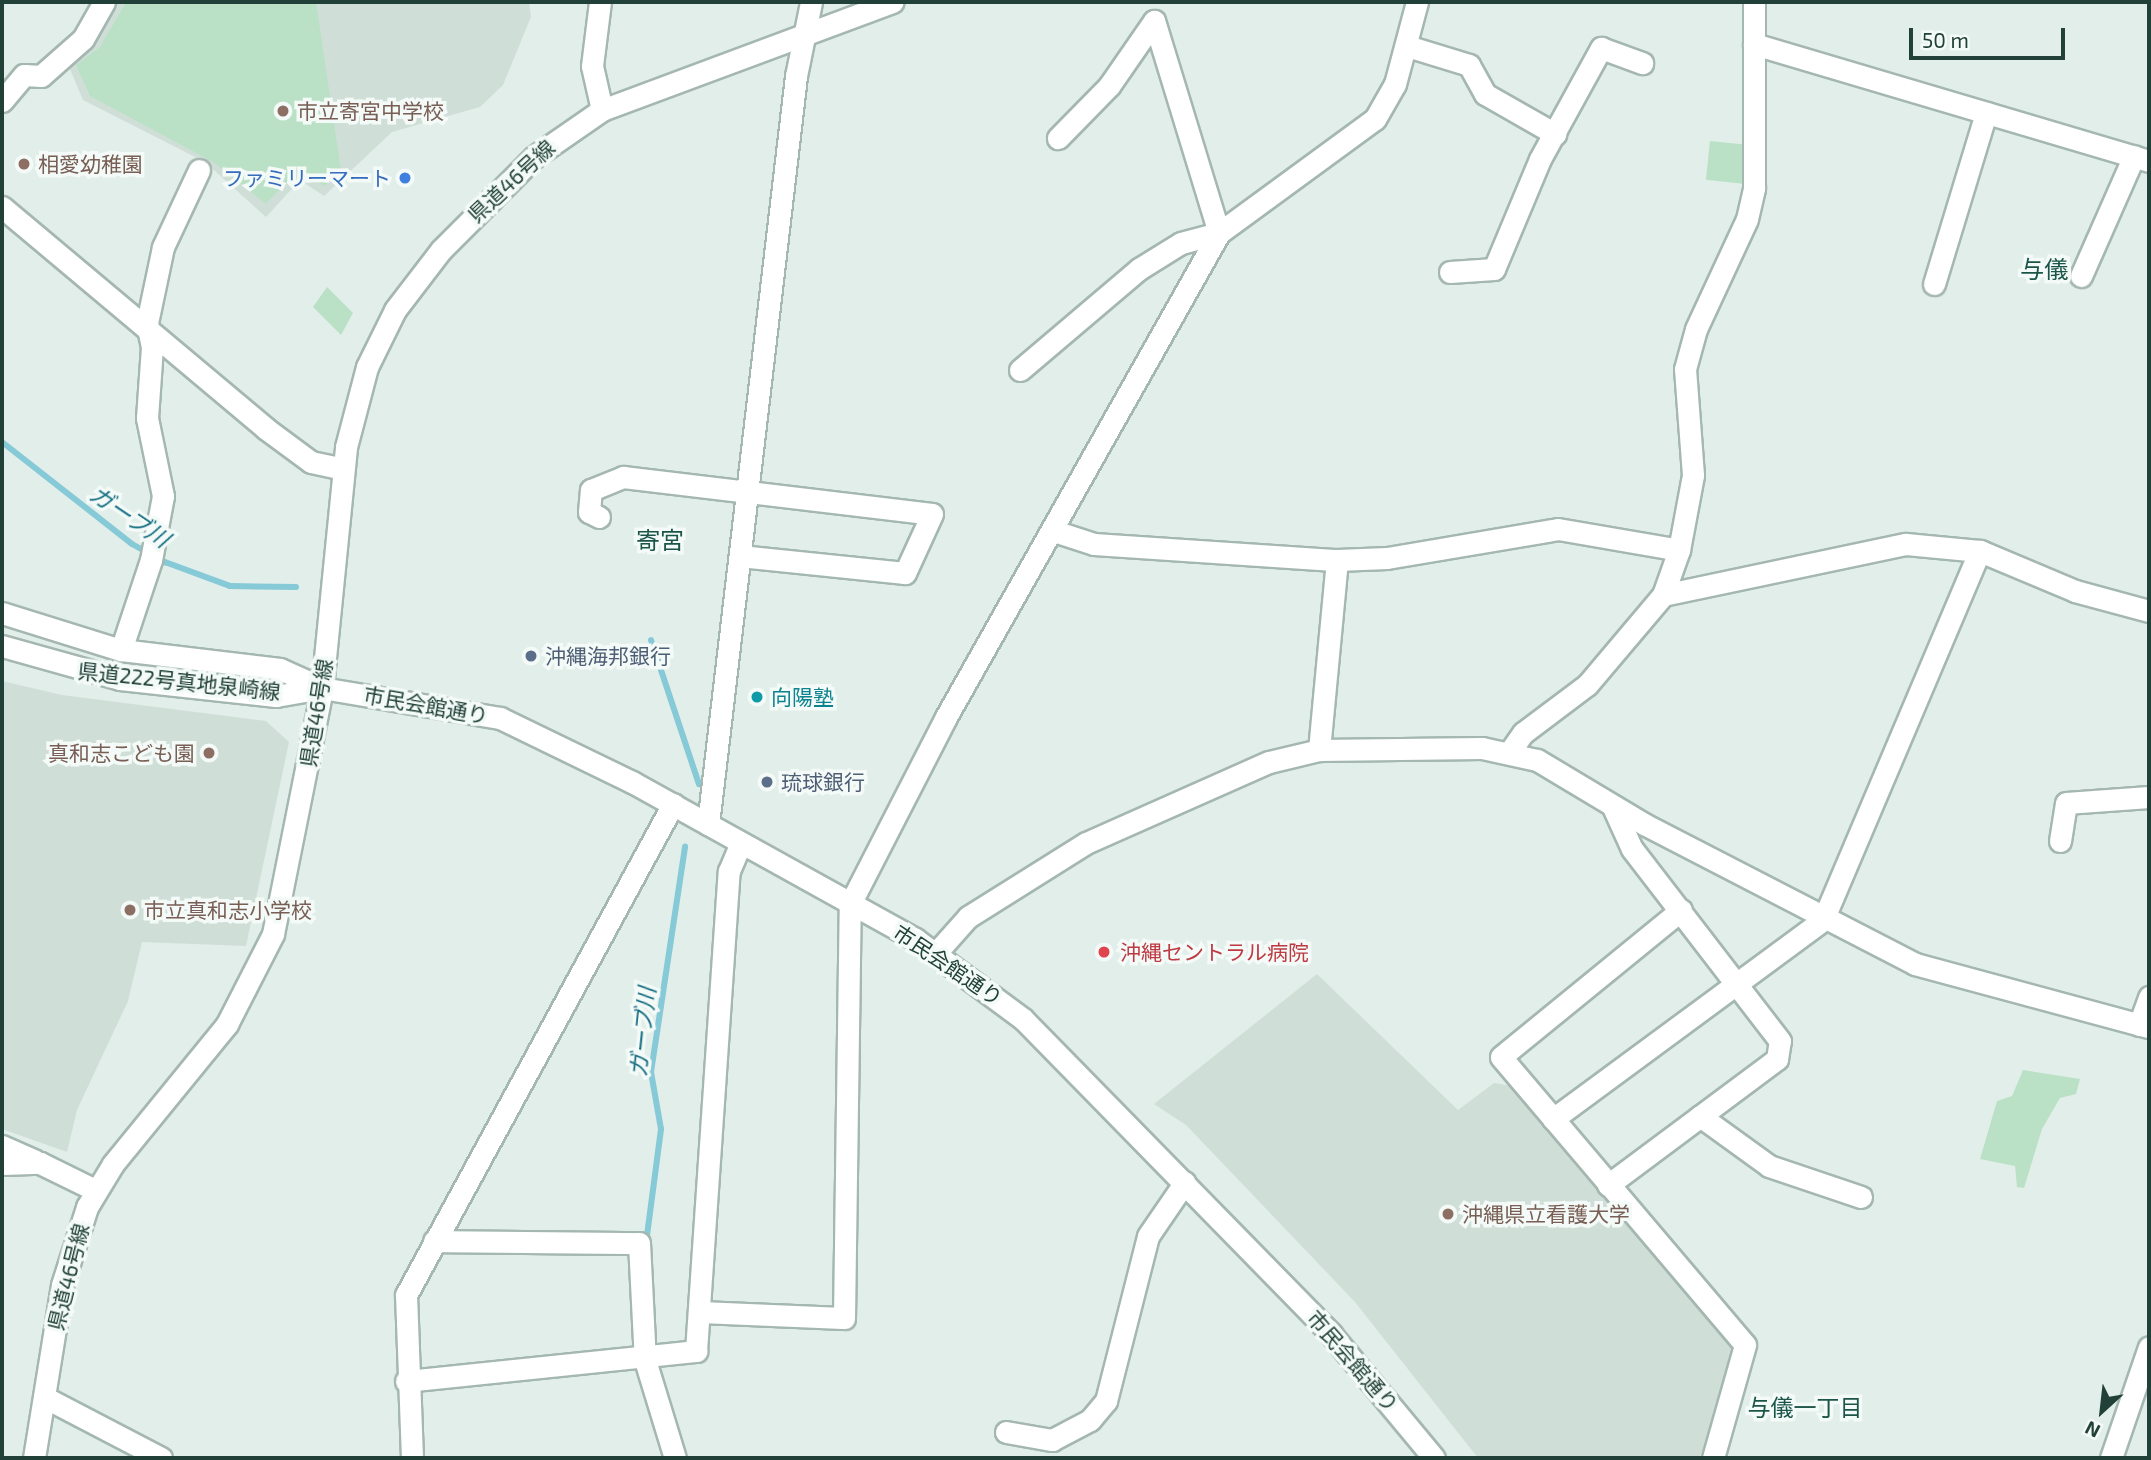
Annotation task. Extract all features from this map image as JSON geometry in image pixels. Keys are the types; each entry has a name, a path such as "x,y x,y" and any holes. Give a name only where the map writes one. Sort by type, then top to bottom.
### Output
{"street":[{"path":"600,2 592,66 602,110"},
{"path":"708,824 746,497 811,2"},
{"name":"県道46号線","path":"34,1458 68,1261 95,1190 227,1024 266,954 322,688 343,468 367,367 408,292 500,188 561,134 602,110 893,2"},
{"path":"1020,370 1139,269 1181,243 1219,233 1375,119 1407,46 1417,2"},
{"path":"1511,750 1523,733 1587,685 1663,595 1679,550 1693,475 1685,369 1696,329 1748,219 1754,188 1754,2"},
{"path":"2,101 24,75 41,76 83,39 98,4"},
{"path":"699,1312 844,1318 850,904 946,717 1054,531 1152,344 1219,233 1154,21 1109,86 1058,138"},
{"path":"1754,44 2142,159 2081,276"},
{"path":"1407,46 1469,65 1485,94 1555,134"},
{"path":"1450,272 1494,269 1555,134 1601,48 1642,63"},
{"path":"1934,284 1986,113"},
{"path":"121,650 153,553 163,496 147,418 148,335 163,247 199,170"},
{"path":"2,207 148,335 311,462 343,468"},
{"path":"599,517 589,512 591,490 624,477 746,497 932,514 905,573 740,556"},
{"path":"1054,531 1094,544 1337,560 1387,558 1558,529 1679,550"},
{"path":"1663,595 1882,545 1980,551 2075,591 2149,611"},
{"path":"1553,1119 1735,980 1823,920 1980,551"},
{"path":"1319,750 1337,560"},
{"name":"県道222号真地泉崎線","path":"2,613 121,650 280,668 322,688"},
{"name":"県道222号真地泉崎線","path":"2,646 120,679 276,696 322,688"},
{"name":"市民会館通り","path":"322,688 500,718 673,804 936,953 1023,1019 1185,1182 1331,1334 1434,1458"},
{"path":"936,953 968,917 1086,843 1177,799 1319,750 1511,750 1823,920 1915,964 2144,1026 2149,997"},
{"path":"2060,841 2066,803 2149,797"},
{"path":"412,1458 406,1381 406,1295 673,804"},
{"path":"1608,1185 1777,1059 1780,1041 1632,849 1612,805"},
{"path":"406,1381 645,1360 695,1351 729,871 741,843"},
{"path":"1681,910 1501,1057 1745,1345 1713,1458"},
{"path":"1700,1116 1769,1166 1861,1197"},
{"path":"2,1146 95,1190"},
{"path":"2,1164 40,1163"},
{"path":"1006,1432 1052,1440 1090,1420 1105,1401 1148,1236 1185,1182"},
{"path":"434,1241 639,1243 645,1360 675,1458"},
{"path":"2110,1458 2149,1347"},
{"path":"44,1397 161,1458"}],"shaded area":[{"name":"市立寄宮中学校","path":"116,2 529,2 531,17 503,85 480,107 392,132 324,196 300,180 266,217 205,162 83,100 67,62"},
{"name":"市立真和志小学校","path":"2,681 62,695 266,721 289,742 246,946 142,942 128,1001 77,1110 67,1152 2,1129"},
{"name":"沖縄県立看護大学","path":"1317,974 1458,1110 1494,1083 1512,1086 1739,1343 1726,1408 1699,1458 1478,1458 1355,1302 1186,1125 1154,1104"}],"green space":[{"path":"126,2 316,2 341,170 325,186 297,171 266,204 213,162 90,96 76,65 100,47"},
{"path":"1710,141 1747,145 1743,184 1706,180"},
{"path":"327,287 353,313 341,335 313,307"},
{"path":"2023,1070 2080,1079 2076,1094 2060,1098 2042,1129 2024,1188 2017,1187 2015,1166 1980,1159 1997,1101 2012,1096"}],"waterway":[{"name":"ガーブ川","path":"2,442 132,544 165,562 230,586 296,587"},
{"name":"ガーブ川","path":"651,640 699,784"},
{"name":"ガーブ川","path":"646,1243 661,1129 651,1072 685,847"}],"place":[{"name":"市立寄宮中学校","path":"283,111"},
{"name":"相愛幼稚園","path":"24,164"},
{"name":"ファミリーマート","path":"405,178"},
{"name":"沖縄海邦銀行","path":"531,656"},
{"name":"向陽塾","path":"757,697"},
{"name":"真和志こども園","path":"209,753"},
{"name":"琉球銀行","path":"767,782"},
{"name":"市立真和志小学校","path":"130,910"},
{"name":"沖縄セントラル病院","path":"1104,952"},
{"name":"沖縄県立看護大学","path":"1448,1214"}],"district":[{"name":"与儀","path":"2044,269"},
{"name":"寄宮","path":"660,540"},
{"name":"与儀一丁目","path":"1805,1407"}]}
